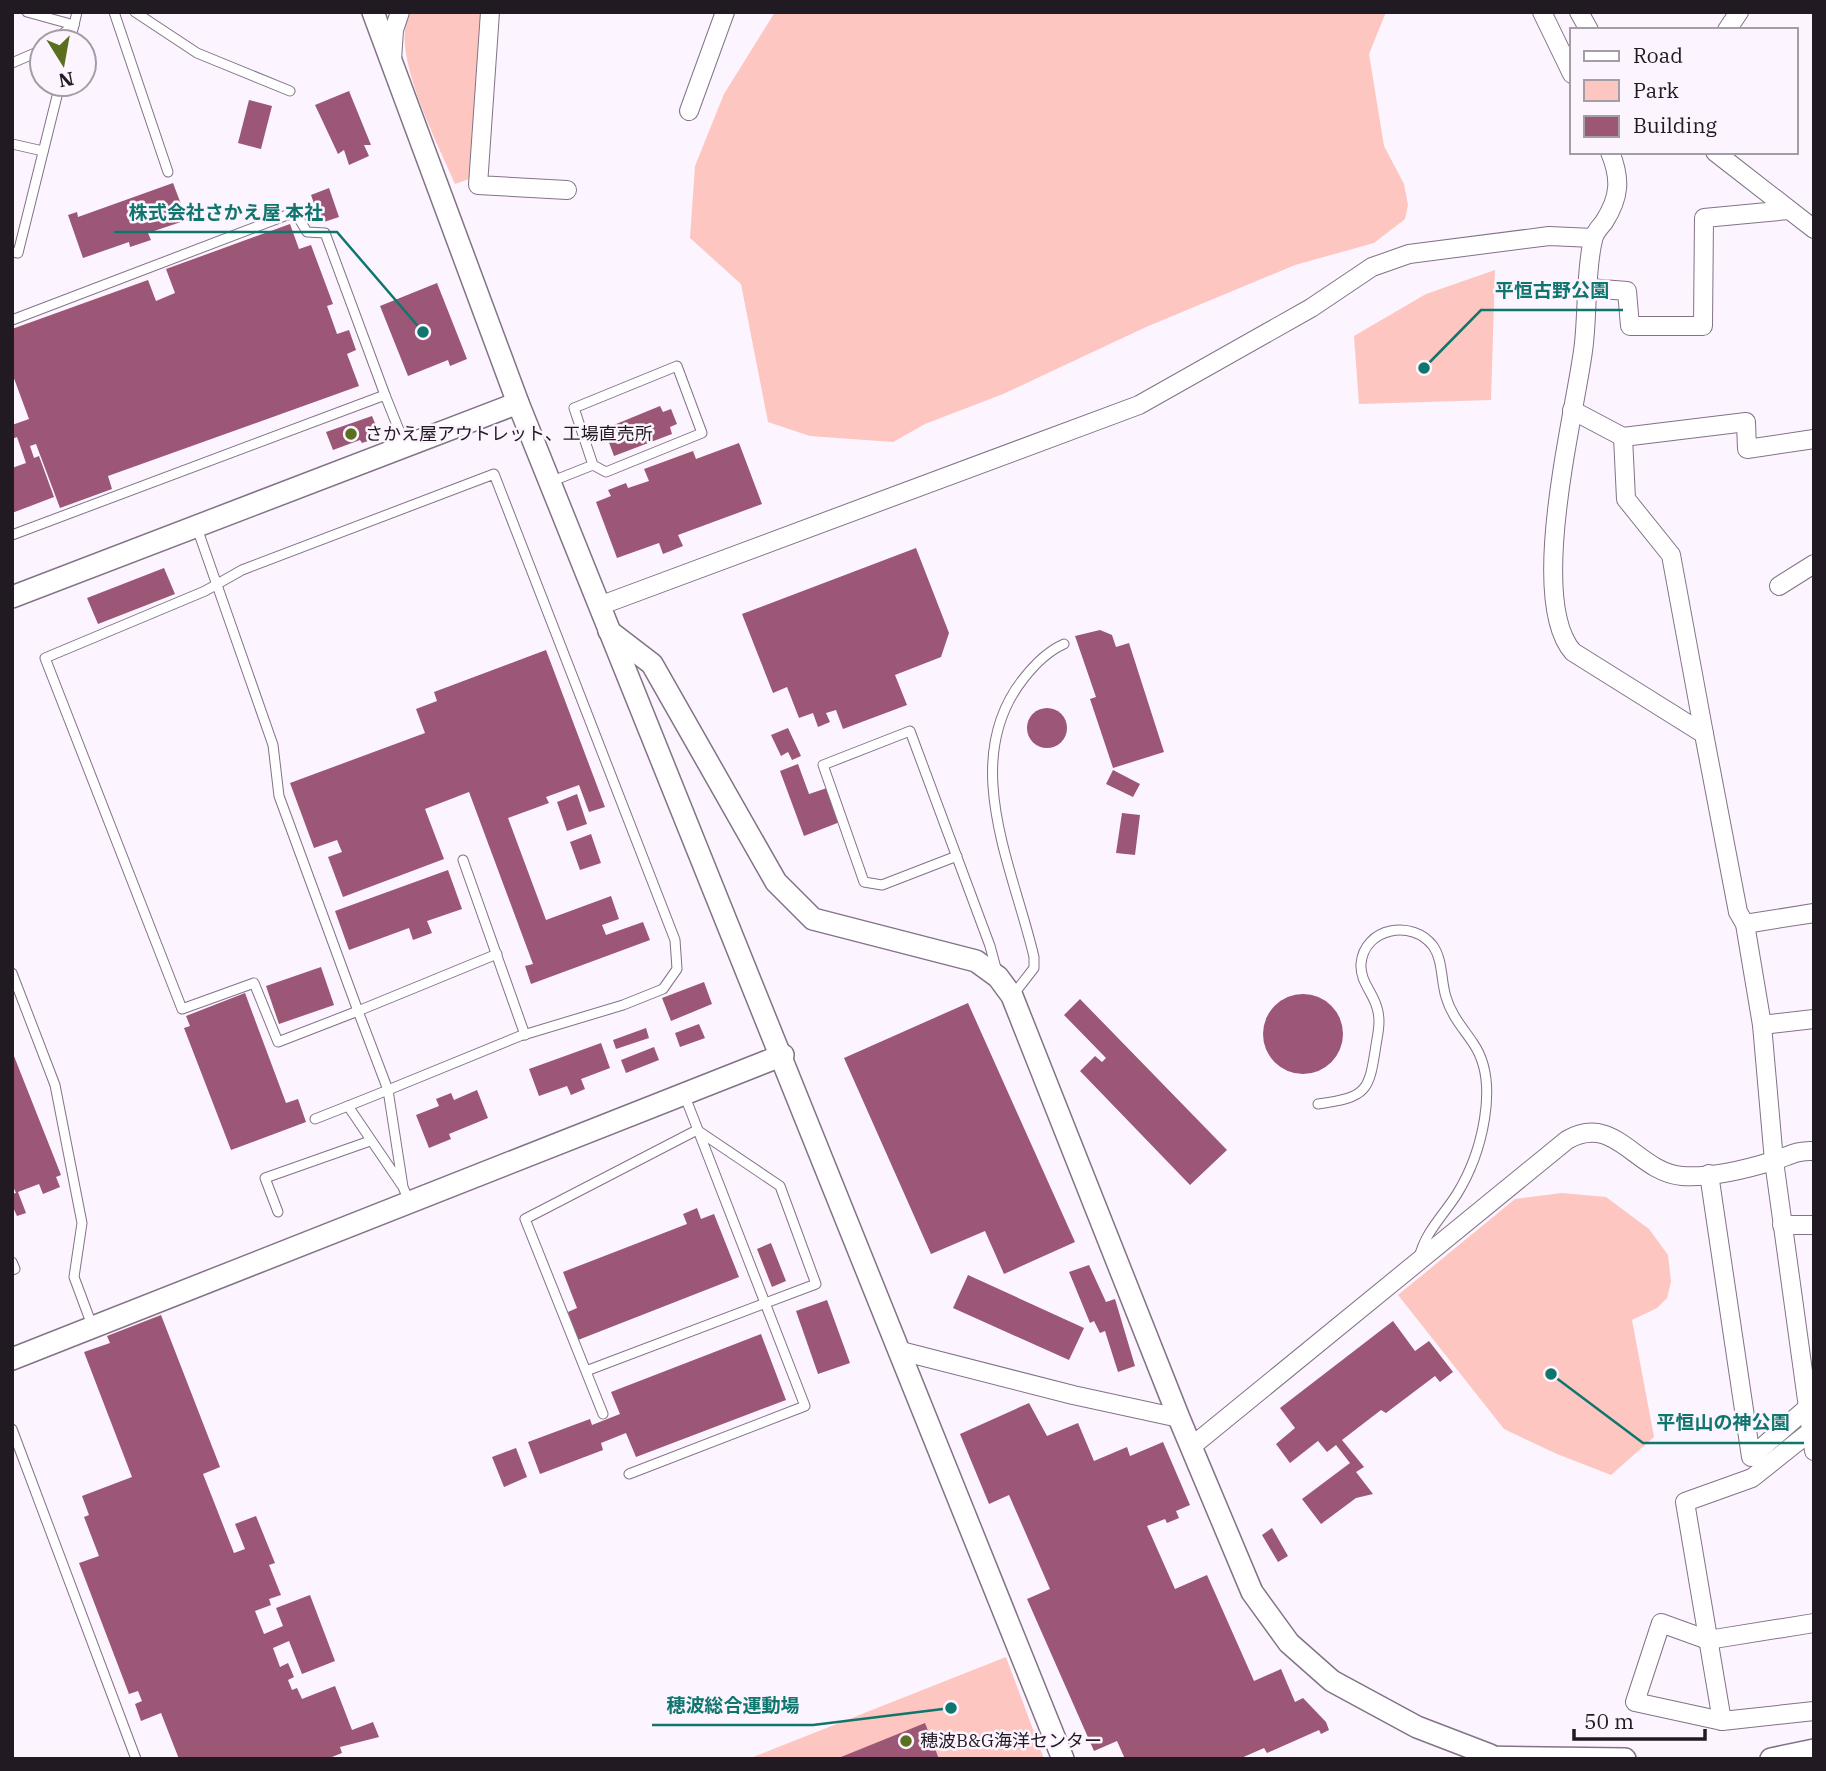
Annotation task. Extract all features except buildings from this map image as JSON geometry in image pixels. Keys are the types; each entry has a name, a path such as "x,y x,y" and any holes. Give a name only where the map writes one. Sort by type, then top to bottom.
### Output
{"street":[{"path":"373,12 518,402 783,1055 1063,1759"},
{"path":"392,65 394,30 400,12"},
{"path":"490,12 478,185 567,190"},
{"path":"689,111 725,12"},
{"path":"1542,12 1570,70"},
{"path":"1579,12 1588,28"},
{"path":"1728,28 1739,12"},
{"path":"1611,154 1618,172 1618,195 1593,238 1583,351 1562,470 1554,595 1560,635 1573,652 1704,734"},
{"path":"1718,154 1814,229"},
{"path":"1589,288 1627,291 1630,326 1703,326 1704,218 1789,209"},
{"path":"599,606 1139,405 1311,308 1372,267 1421,253 1549,236 1593,238"},
{"path":"12,597 518,402"},
{"path":"1572,410 1623,437 1746,422 1747,449 1814,439"},
{"path":"1623,437 1626,499 1671,555 1738,912 1745,924 1762,1025 1774,1161 1814,1451"},
{"path":"1779,586 1814,564"},
{"path":"609,631 652,664 776,882 813,919 976,961 998,977 1012,996 1179,1418 1252,1592 1289,1643 1332,1681 1480,1757 1625,1759"},
{"path":"1745,924 1814,913"},
{"path":"1762,1025 1814,1019"},
{"path":"12,1359 93,1328 407,1195 783,1055"},
{"path":"1191,1447 1419,1259 1567,1140 1582,1131 1598,1131 1624,1144 1648,1164 1681,1176 1709,1174 1774,1161 1796,1150 1814,1151"},
{"path":"1709,1174 1751,1457 1810,1408"},
{"path":"1782,1225 1814,1225"},
{"path":"901,1351 1073,1395 1179,1418"},
{"path":"1722,1721 1685,1502 1752,1478 1811,1431"},
{"path":"1814,1623 1708,1640 1661,1623 1635,1702 1722,1721 1814,1711"},
{"path":"1772,1759 1814,1750"}],"lane":[{"path":"27,12 74,25"},
{"path":"73,28 77,12"},
{"path":"114,12 168,172"},
{"path":"135,12 197,53 290,91"},
{"path":"70,28 74,25"},
{"path":"12,252 18,253 56,98"},
{"path":"12,144 43,151"},
{"path":"12,320 295,212 307,232 325,233 405,445"},
{"path":"677,366 702,433 606,472 593,464 574,408 677,366"},
{"path":"12,535 385,395"},
{"path":"550,482 593,464"},
{"path":"315,1118 525,1035 623,1005 663,989 672,980 678,955 494,474 242,570 217,584 45,658 182,1009 254,983 278,1042 497,954"},
{"path":"196,525 273,745 279,796 387,1090 407,1195"},
{"path":"1012,996 1034,968 1034,957 995,807 991,771 994,734 1011,694 1034,665 1065,644"},
{"path":"957,856 882,885 864,882 823,765 910,731 957,856 990,946 998,977"},
{"path":"463,860 525,1035"},
{"path":"1318,1104 1350,1098 1363,1091 1370,1081 1379,1024 1375,1001 1361,975 1362,960 1367,949 1376,938 1388,931 1411,929 1422,935 1434,947 1451,1012 1478,1050 1486,1069 1488,1087 1474,1163 1423,1240 1419,1259"},
{"path":"12,973 55,1085 82,1223 74,1278 93,1328"},
{"path":"629,1474 804,1406 684,1094"},
{"path":"348,1106 407,1195"},
{"path":"586,1371 816,1284 780,1186 697,1130"},
{"path":"603,1414 525,1219 697,1130"},
{"path":"278,1212 265,1178 370,1141"},
{"path":"12,1262 15,1269 12,1270"},
{"path":"12,1429 136,1759"}],"green space":[{"path":"412,12 484,12 472,178 455,184 428,122 410,71 405,47 405,27"},
{"path":"775,12 1386,12 1369,54 1384,146 1404,184 1408,205 1405,219 1374,243 1295,265 1146,327 1003,394 925,424 893,442 810,436 768,422 741,284 690,238 695,166 724,94"},
{"path":"1495,270 1491,400 1359,404 1354,336 1426,294"},
{"path":"1562,1193 1606,1197 1649,1229 1668,1255 1671,1282 1667,1298 1657,1308 1632,1320 1654,1437 1611,1475 1504,1429 1398,1295 1515,1199"},
{"path":"1006,1657 1044,1759 748,1759"}],"place":[{"name":"株式会社さかえ屋 本社","path":"423,332"},
{"name":"平恒古野公園","path":"1424,368"},
{"name":"さかえ屋アウトレット、工場直売所","path":"351,434"},
{"name":"平恒山の神公園","path":"1551,1374"},
{"name":"穂波総合運動場","path":"951,1708"},
{"name":"穂波B&G海洋センター","path":"906,1741"}]}
